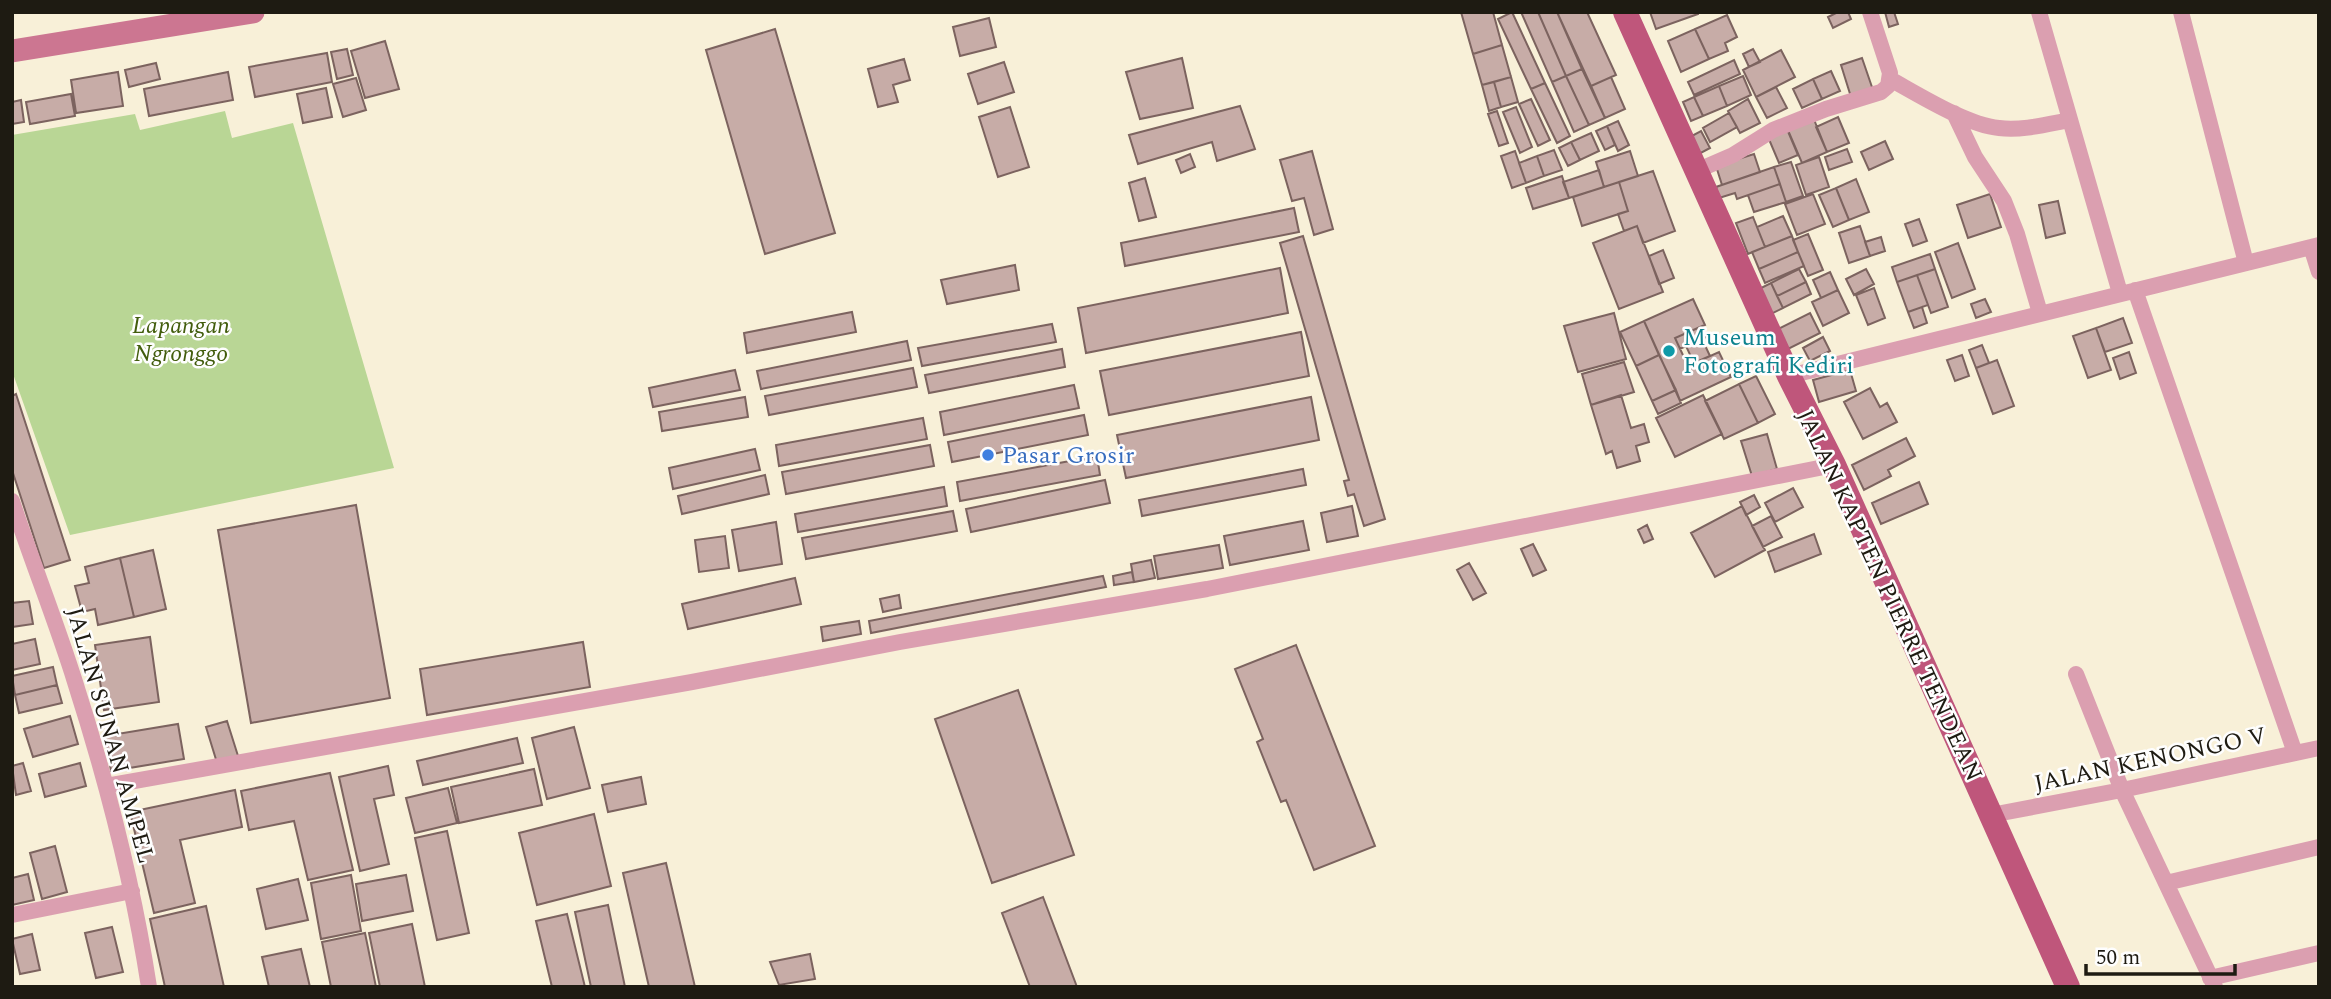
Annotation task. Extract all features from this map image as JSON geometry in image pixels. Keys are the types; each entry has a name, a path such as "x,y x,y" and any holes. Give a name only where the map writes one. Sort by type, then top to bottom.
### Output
{"main road":[{"path":"12,51 253,12"},
{"name":"JALAN KAPTEN PIERRE TENDEAN","path":"1625,12 1789,376 1834,465 2068,987"}],"street":[{"path":"1696,171 1733,155 1773,130 1826,109 1881,92 1888,86 1890,79 1870,12"},
{"path":"2039,12 2070,120 2128,291 2295,752"},
{"path":"2181,12 2246,263"},
{"path":"1890,79 1954,113 1999,128 2036,126 2070,120"},
{"path":"1954,113 1975,157 2004,201 2017,234 2040,313"},
{"path":"1789,376 2315,246 2319,272"},
{"path":"106,786 1207,589 1834,465"},
{"name":"JALAN SUNAN AMPEL","path":"12,501 75,682 106,786 132,891 149,987"},
{"path":"2076,674 2122,790 2212,982 2319,953"},
{"name":"JALAN KENONGO V","path":"1991,815 2319,748"},
{"path":"2166,883 2319,847"},
{"path":"12,915 132,891"}],"green space":[{"name":"Lapangan Ngronggo","path":"225,111 232,138 293,123 394,468 70,535 12,371 12,135 135,114 140,130"}],"building":[{"path":"1461,12 1493,12 1502,45 1473,54"},
{"path":"1512,12 1545,83 1531,89 1498,19"},
{"path":"1521,12 1538,12 1566,76 1552,82"},
{"path":"1538,12 1557,12 1582,69 1566,76"},
{"path":"1557,12 1587,12 1616,75 1591,86"},
{"path":"1650,12 1698,12 1698,14 1656,29"},
{"path":"1838,12 1848,12 1851,19 1833,28 1828,17"},
{"path":"1885,12 1894,12 1898,24 1889,27"},
{"path":"1727,15 1737,37 1725,43 1728,51 1709,59 1695,29"},
{"path":"989,18 996,47 960,56 953,27"},
{"path":"775,29 835,233 765,254 706,50"},
{"path":"1695,29 1709,59 1681,72 1668,41"},
{"path":"385,41 399,89 365,98 351,51"},
{"path":"1502,45 1511,77 1482,85 1473,54"},
{"path":"347,49 353,75 337,79 331,52"},
{"path":"1753,49 1760,62 1749,67 1743,54"},
{"path":"1781,50 1795,77 1756,97 1743,70"},
{"path":"327,53 332,82 255,97 249,67"},
{"path":"1182,58 1193,108 1140,119 1126,72"},
{"path":"1862,58 1873,90 1851,97 1841,65"},
{"path":"904,59 910,80 893,85 898,102 878,107 868,69"},
{"path":"1734,60 1740,74 1694,95 1688,82"},
{"path":"1004,62 1014,92 978,104 968,74"},
{"path":"156,63 160,79 129,87 125,70"},
{"path":"1582,69 1605,118 1589,125 1566,76"},
{"path":"1831,71 1840,91 1822,99 1813,79"},
{"path":"118,72 123,106 76,113 71,80"},
{"path":"228,72 233,100 149,116 144,89"},
{"path":"1566,76 1589,125 1574,132 1552,82"},
{"path":"1743,76 1751,95 1727,106 1719,86"},
{"path":"1511,77 1518,102 1501,107 1494,82"},
{"path":"1611,77 1625,109 1605,118 1591,86"},
{"path":"356,78 366,110 343,117 333,84"},
{"path":"1813,79 1822,99 1802,108 1793,89"},
{"path":"1494,82 1501,107 1489,111 1482,85"},
{"path":"1545,83 1570,136 1557,143 1531,89"},
{"path":"1719,86 1727,106 1703,116 1694,97"},
{"path":"1776,87 1787,108 1767,118 1756,97"},
{"path":"326,88 332,117 303,123 297,94"},
{"path":"71,94 75,116 30,124 26,102"},
{"path":"1694,97 1703,116 1691,121 1683,102"},
{"path":"1531,99 1550,140 1538,146 1519,104"},
{"path":"1748,99 1760,123 1740,133 1728,111"},
{"path":"21,100 24,122 12,124 12,102"},
{"path":"1240,106 1255,149 1217,161 1212,142 1138,164 1129,135"},
{"path":"1010,107 1029,167 998,177 979,117"},
{"path":"1516,107 1532,147 1520,153 1503,112"},
{"path":"1497,111 1508,143 1499,146 1488,114"},
{"path":"1729,113 1737,127 1710,142 1703,128"},
{"path":"1813,117 1827,152 1802,163 1787,128"},
{"path":"1838,117 1849,143 1827,152 1816,127"},
{"path":"1618,121 1629,145 1618,151 1607,126"},
{"path":"1607,126 1615,145 1605,150 1596,131"},
{"path":"1787,129 1798,155 1779,163 1768,137"},
{"path":"1701,131 1710,148 1697,155 1688,138"},
{"path":"1591,133 1599,151 1580,160 1571,142"},
{"path":"1885,141 1893,159 1869,170 1861,152"},
{"path":"1571,142 1580,160 1568,166 1559,148"},
{"path":"1847,149 1852,162 1829,170 1825,157"},
{"path":"1554,150 1562,170 1544,176 1537,156"},
{"path":"1312,151 1333,229 1314,235 1304,198 1292,201 1280,160"},
{"path":"1515,151 1526,183 1512,188 1501,156"},
{"path":"1630,151 1638,176 1604,187 1596,162"},
{"path":"1190,154 1195,167 1181,173 1176,160"},
{"path":"1754,154 1760,172 1722,185 1716,166"},
{"path":"1537,156 1544,176 1526,183 1519,163"},
{"path":"1819,157 1829,187 1806,195 1796,165"},
{"path":"1791,162 1803,196 1786,202 1774,167"},
{"path":"1774,167 1780,184 1737,199 1735,193 1719,198 1716,187"},
{"path":"1599,170 1604,187 1569,198 1563,182"},
{"path":"1653,171 1675,231 1643,243 1637,226 1624,231 1618,214 1628,211 1619,182"},
{"path":"1562,176 1569,198 1533,209 1526,188"},
{"path":"1145,178 1156,217 1139,221 1129,183"},
{"path":"1856,179 1869,212 1849,220 1836,188"},
{"path":"1619,182 1628,211 1582,226 1573,197"},
{"path":"1780,184 1786,202 1754,212 1748,195"},
{"path":"1836,188 1849,220 1833,227 1819,195"},
{"path":"1813,194 1825,224 1797,235 1785,204"},
{"path":"1990,194 2001,227 1968,238 1957,205"},
{"path":"2058,201 2065,233 2046,238 2039,205"},
{"path":"1294,208 1299,232 1125,266 1121,243"},
{"path":"1783,216 1792,236 1765,247 1757,227"},
{"path":"1753,217 1765,247 1748,254 1736,223"},
{"path":"1919,219 1927,241 1913,246 1905,224"},
{"path":"1637,226 1663,292 1619,309 1593,243"},
{"path":"1860,226 1870,256 1849,263 1839,233"},
{"path":"1808,234 1823,270 1808,276 1793,240"},
{"path":"1303,236 1385,519 1364,526 1354,494 1348,496 1344,481 1349,480 1280,243"},
{"path":"1792,236 1798,252 1759,269 1752,252"},
{"path":"1881,237 1885,251 1870,256 1865,242"},
{"path":"1958,243 1975,289 1952,298 1935,252"},
{"path":"1663,250 1674,278 1659,284 1649,256"},
{"path":"1798,252 1804,266 1765,283 1759,269"},
{"path":"1930,254 1935,269 1897,282 1892,267"},
{"path":"1015,265 1019,290 947,304 941,280"},
{"path":"1280,268 1288,313 1086,353 1078,308"},
{"path":"1799,269 1806,282 1777,296 1771,283"},
{"path":"1866,269 1874,284 1854,295 1846,279"},
{"path":"1935,269 1948,307 1931,313 1917,275"},
{"path":"1830,272 1838,290 1821,298 1813,280"},
{"path":"1917,275 1928,305 1908,312 1897,282"},
{"path":"1806,282 1811,294 1783,308 1777,296"},
{"path":"1771,283 1783,308 1769,315 1757,290"},
{"path":"1874,288 1885,318 1868,325 1856,295"},
{"path":"1838,290 1849,313 1823,326 1812,302"},
{"name":"Museum Fotografi Kediri","path":"1693,299 1705,325 1675,338 1688,366 1719,352 1731,377 1680,401 1644,321"},
{"path":"1985,299 1991,312 1976,318 1971,304"},
{"path":"1922,307 1927,323 1914,328 1908,312"},
{"path":"852,312 856,332 747,353 744,333"},
{"path":"1614,313 1626,359 1578,372 1564,326"},
{"path":"1810,313 1820,333 1788,349 1778,329"},
{"path":"2123,318 2132,343 2105,352 2096,328"},
{"path":"1644,321 1659,355 1636,366 1620,332"},
{"path":"1052,324 1056,342 922,366 918,348"},
{"path":"1702,326 1706,337 1702,339 1710,356 1694,363 1686,346 1680,349 1675,338"},
{"path":"2096,328 2111,370 2088,378 2073,336"},
{"path":"1301,332 1309,376 1109,415 1100,371"},
{"path":"1823,337 1830,351 1810,361 1803,348"},
{"path":"907,341 911,360 761,389 757,371"},
{"path":"1982,345 1989,363 1976,368 1969,350"},
{"path":"1062,349 1065,367 929,393 925,375"},
{"path":"2129,352 2136,373 2120,379 2113,358"},
{"path":"1659,355 1676,390 1652,401 1636,366"},
{"path":"1962,355 1969,376 1955,381 1947,360"},
{"path":"1997,360 2014,406 1993,414 1976,368"},
{"path":"1624,362 1634,392 1591,405 1582,374"},
{"path":"913,368 917,387 769,415 765,396"},
{"path":"735,370 740,390 653,407 649,388"},
{"path":"1850,370 1856,391 1819,402 1813,380"},
{"path":"1756,376 1775,414 1758,423 1739,384"},
{"path":"1739,384 1758,423 1724,439 1705,401"},
{"path":"1074,385 1079,408 944,435 940,412"},
{"path":"1870,388 1880,407 1887,403 1897,422 1863,439 1844,402"},
{"path":"1676,390 1681,403 1658,414 1652,401"},
{"path":"16,394 70,560 44,568 12,470 12,396"},
{"path":"1621,395 1631,428 1644,424 1649,442 1636,446 1640,461 1617,468 1612,451 1606,454 1591,405"},
{"path":"1703,395 1722,434 1675,457 1656,418"},
{"path":"745,397 748,417 662,431 659,412"},
{"path":"1311,397 1319,440 1126,478 1117,435"},
{"path":"1084,415 1088,435 952,462 948,442"},
{"path":"923,418 927,439 779,466 776,445"},
{"path":"1767,434 1777,469 1752,476 1741,441"},
{"path":"1906,438 1915,456 1888,470 1891,476 1864,490 1852,465"},
{"path":"930,445 934,466 786,494 782,472"},
{"path":"755,449 760,470 673,489 669,468"},
{"path":"1097,456 1100,475 960,501 957,482"},
{"path":"1303,469 1306,485 1142,516 1139,500"},
{"path":"765,475 769,494 682,514 678,496"},
{"path":"1105,480 1110,503 971,532 966,509"},
{"path":"1919,482 1928,504 1881,524 1872,503"},
{"path":"944,487 947,506 798,532 795,514"},
{"path":"1793,488 1803,507 1775,522 1765,503"},
{"path":"1754,495 1760,507 1746,515 1740,502"},
{"path":"356,505 390,698 251,723 218,530"},
{"path":"1352,506 1358,536 1327,542 1321,513"},
{"path":"1742,506 1765,550 1715,577 1691,533"},
{"path":"953,511 957,531 806,559 802,538"},
{"path":"1771,516 1782,537 1763,547 1752,526"},
{"path":"1303,521 1309,550 1230,565 1224,536"},
{"path":"776,522 782,564 739,571 732,530"},
{"path":"1647,525 1653,539 1644,543 1638,530"},
{"path":"1814,534 1821,554 1775,572 1768,552"},
{"path":"725,536 729,568 699,572 695,540"},
{"path":"1533,544 1546,570 1533,576 1521,549"},
{"path":"1219,545 1223,568 1158,579 1154,556"},
{"path":"153,550 166,609 134,617 120,558"},
{"path":"120,558 134,617 98,625 95,609 82,612 75,586 89,583 85,567"},
{"path":"1151,560 1155,578 1134,582 1131,564"},
{"path":"1469,563 1486,593 1473,600 1457,570"},
{"path":"1132,572 1134,582 1114,585 1113,576"},
{"path":"1103,576 1106,587 871,633 869,621"},
{"path":"795,578 801,604 688,629 682,604"},
{"path":"899,595 901,608 883,612 880,599"},
{"path":"29,601 33,624 12,627 12,603"},
{"path":"859,621 861,634 823,641 821,627"},
{"path":"150,637 159,702 104,710 95,645"},
{"path":"35,639 40,664 12,670 12,644"},
{"path":"583,642 590,687 427,715 420,669"},
{"path":"1296,645 1375,846 1314,870 1286,800 1281,802 1257,742 1263,739 1235,669"},
{"path":"53,667 57,685 15,695 12,676"},
{"path":"57,685 62,703 19,713 15,695"},
{"path":"1018,690 1074,855 992,883 935,719"},
{"path":"70,716 78,744 33,757 24,729"},
{"path":"227,721 239,759 218,766 206,727"},
{"path":"178,724 184,759 111,771 105,736"},
{"path":"574,727 590,788 547,799 532,738"},
{"path":"517,738 523,763 423,785 417,761"},
{"path":"23,763 31,791 16,795 12,766"},
{"path":"80,763 86,786 45,797 39,774"},
{"path":"388,766 394,795 374,799 389,864 360,871 339,777"},
{"path":"534,769 542,805 459,823 451,787"},
{"path":"330,773 353,870 308,880 294,821 249,830 241,791"},
{"path":"641,777 646,804 608,812 602,785"},
{"path":"448,788 457,823 415,833 406,798"},
{"path":"235,790 242,827 180,840 195,903 154,913 130,812"},
{"path":"594,814 611,886 537,905 519,833"},
{"path":"447,831 469,933 437,940 415,838"},
{"path":"55,846 67,892 42,899 30,853"},
{"path":"666,863 695,987 649,987 623,873"},
{"path":"28,874 34,900 12,905 12,878"},
{"path":"351,875 361,931 321,939 311,883"},
{"path":"406,875 413,911 362,921 356,884"},
{"path":"298,879 308,920 266,929 257,889"},
{"path":"1043,897 1077,987 1030,987 1002,913"},
{"path":"608,905 625,987 591,987 575,912"},
{"path":"206,906 224,987 165,987 150,919"},
{"path":"567,914 585,987 552,987 536,921"},
{"path":"412,924 425,987 380,987 369,933"},
{"path":"112,927 123,972 96,978 85,933"},
{"path":"365,933 376,987 331,987 322,942"},
{"path":"32,934 40,970 20,974 12,939"},
{"path":"301,949 310,987 269,987 262,957"},
{"path":"810,954 815,979 779,985 770,962"}],"place":[{"name":"Museum Fotografi Kediri","path":"1669,351"},
{"name":"Pasar Grosir","path":"988,455"}]}
